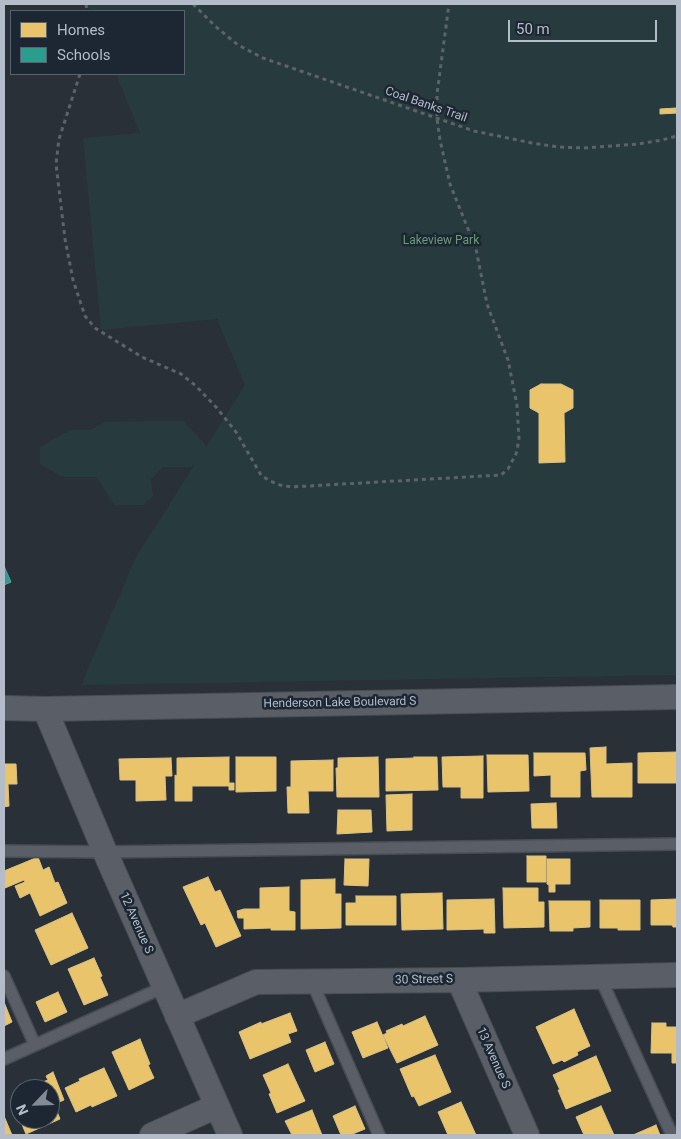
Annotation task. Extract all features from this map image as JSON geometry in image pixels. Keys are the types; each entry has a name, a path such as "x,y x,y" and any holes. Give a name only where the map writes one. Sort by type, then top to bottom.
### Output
{"street":[{"name":"Henderson Lake Boulevard S","path":"4,708 45,709 677,698"},
{"name":"12 Avenue S","path":"45,709 105,852 230,1135"},
{"name":"30 Street S","path":"177,1016 256,982 677,975"},
{"name":"13 Avenue S","path":"459,980 527,1135"},
{"path":"152,1135 217,1106"}],"lane":[{"path":"4,851 105,852 677,844"},
{"path":"4,976 36,1045"},
{"path":"600,977 672,1120 672,1135"},
{"path":"312,982 379,1135"},
{"path":"4,1059 164,987"}],"path":[{"name":"Coal Banks Trail","path":"193,4 214,26 238,45 263,58 437,119 482,132 532,143 584,148 638,144 677,136"},
{"path":"80,75 59,139 56,164 64,239 73,280 85,316 95,328 142,357 181,374 196,386 236,432 261,475 270,482 291,487 501,476 508,469 516,454 519,440 517,405 508,360 487,304 476,249 450,184 437,119 437,94 449,4"}],"green space":[{"name":"Lakeview Park","path":"87,4 677,4 677,675 81,685 136,557 195,464 191,467 163,467 151,479 153,496 143,505 114,505 97,477 62,477 40,464 40,447 70,430 90,430 105,422 183,421 206,447 245,385 217,319 101,330 83,138 140,133 116,75 185,75 185,10 90,10"}],"building: Homes":[{"path":"677,108 677,113 660,114 660,109"},
{"path":"541,384 561,384 573,390 573,408 564,413 565,462 539,463 539,413 530,408 530,390"},
{"path":"606,747 606,764 632,763 632,797 592,797 590,748"},
{"path":"677,752 677,783 638,783 638,753"},
{"path":"534,753 585,753 586,770 580,771 580,797 551,797 551,775 534,776"},
{"path":"487,755 528,755 529,791 488,792"},
{"path":"483,756 483,798 461,798 461,787 443,787 442,757"},
{"path":"229,757 229,783 234,783 234,790 229,790 229,786 192,786 192,801 175,801 177,758"},
{"path":"236,757 276,757 276,791 236,792"},
{"path":"378,757 379,797 337,797 336,768 338,768 338,758"},
{"path":"437,757 438,790 386,791 386,759"},
{"path":"171,758 172,776 165,776 166,800 136,801 136,780 120,780 119,759"},
{"path":"333,760 333,791 308,791 309,813 288,813 287,787 291,787 291,761"},
{"path":"4,764 16,764 17,784 8,784 9,806 4,807"},
{"path":"412,794 412,830 387,831 386,795"},
{"path":"556,803 557,828 532,828 531,804"},
{"path":"338,810 371,810 372,832 337,834"},
{"path":"527,856 546,856 546,882 527,882"},
{"path":"38,857 43,870 49,867 55,883 58,882 67,903 40,916 30,893 20,898 15,886 25,882 24,880 5,888 4,886 4,871"},
{"path":"345,859 369,859 368,886 344,885"},
{"path":"547,859 570,859 570,884 555,884 555,892 549,892 549,885 547,884"},
{"path":"208,877 215,892 220,890 241,936 216,947 205,923 201,925 183,887"},
{"path":"335,879 335,894 341,894 341,928 301,929 301,880"},
{"path":"289,887 289,911 295,912 295,930 271,930 271,928 244,929 244,918 238,918 237,911 260,909 260,888"},
{"path":"503,888 538,888 538,902 544,902 544,927 504,928"},
{"path":"442,893 443,929 402,930 401,894"},
{"path":"356,896 396,896 396,925 346,925 346,903 356,903"},
{"path":"494,899 495,933 484,933 484,929 447,930 447,900"},
{"path":"677,899 677,927 672,925 651,925 651,900"},
{"path":"600,900 640,900 640,930 600,928"},
{"path":"549,901 590,901 590,927 573,928 573,931 550,931"},
{"path":"72,913 88,948 51,965 35,930"},
{"path":"94,958 108,995 84,1005 68,969"},
{"path":"58,992 67,1012 45,1022 36,1002"},
{"path":"4,1002 12,1022 4,1026"},
{"path":"574,1009 590,1046 577,1052 578,1055 564,1062 562,1060 553,1064 536,1027"},
{"path":"290,1013 297,1031 288,1034 291,1042 250,1059 239,1032 261,1022 261,1024"},
{"path":"425,1016 438,1045 397,1063 383,1035 387,1033 386,1031"},
{"path":"377,1022 388,1048 363,1058 352,1032"},
{"path":"652,1023 666,1023 666,1027 677,1027 677,1063 672,1063 672,1053 651,1053"},
{"path":"140,1039 154,1078 129,1090 112,1052"},
{"path":"325,1042 334,1064 315,1072 306,1050"},
{"path":"435,1055 451,1092 419,1106 414,1096 412,1097 400,1069"},
{"path":"596,1056 611,1091 566,1109 553,1075"},
{"path":"288,1064 305,1101 277,1113 263,1075"},
{"path":"104,1068 117,1096 76,1112 65,1088 80,1081 79,1079"},
{"path":"53,1072 56,1079 48,1079 46,1076"},
{"path":"60,1090 64,1100 60,1102"},
{"path":"461,1102 476,1135 448,1135 438,1112"},
{"path":"355,1106 365,1129 350,1135 341,1135 333,1116"},
{"path":"601,1106 614,1135 584,1135 576,1117"},
{"path":"312,1110 322,1135 292,1135 285,1121"},
{"path":"4,1116 12,1135 4,1135"},
{"path":"656,1125 660,1135 633,1135"},
{"path":"24,1129 37,1129 26,1134"}],"building: Schools":[{"path":"4,566 11,582 4,585"}]}
